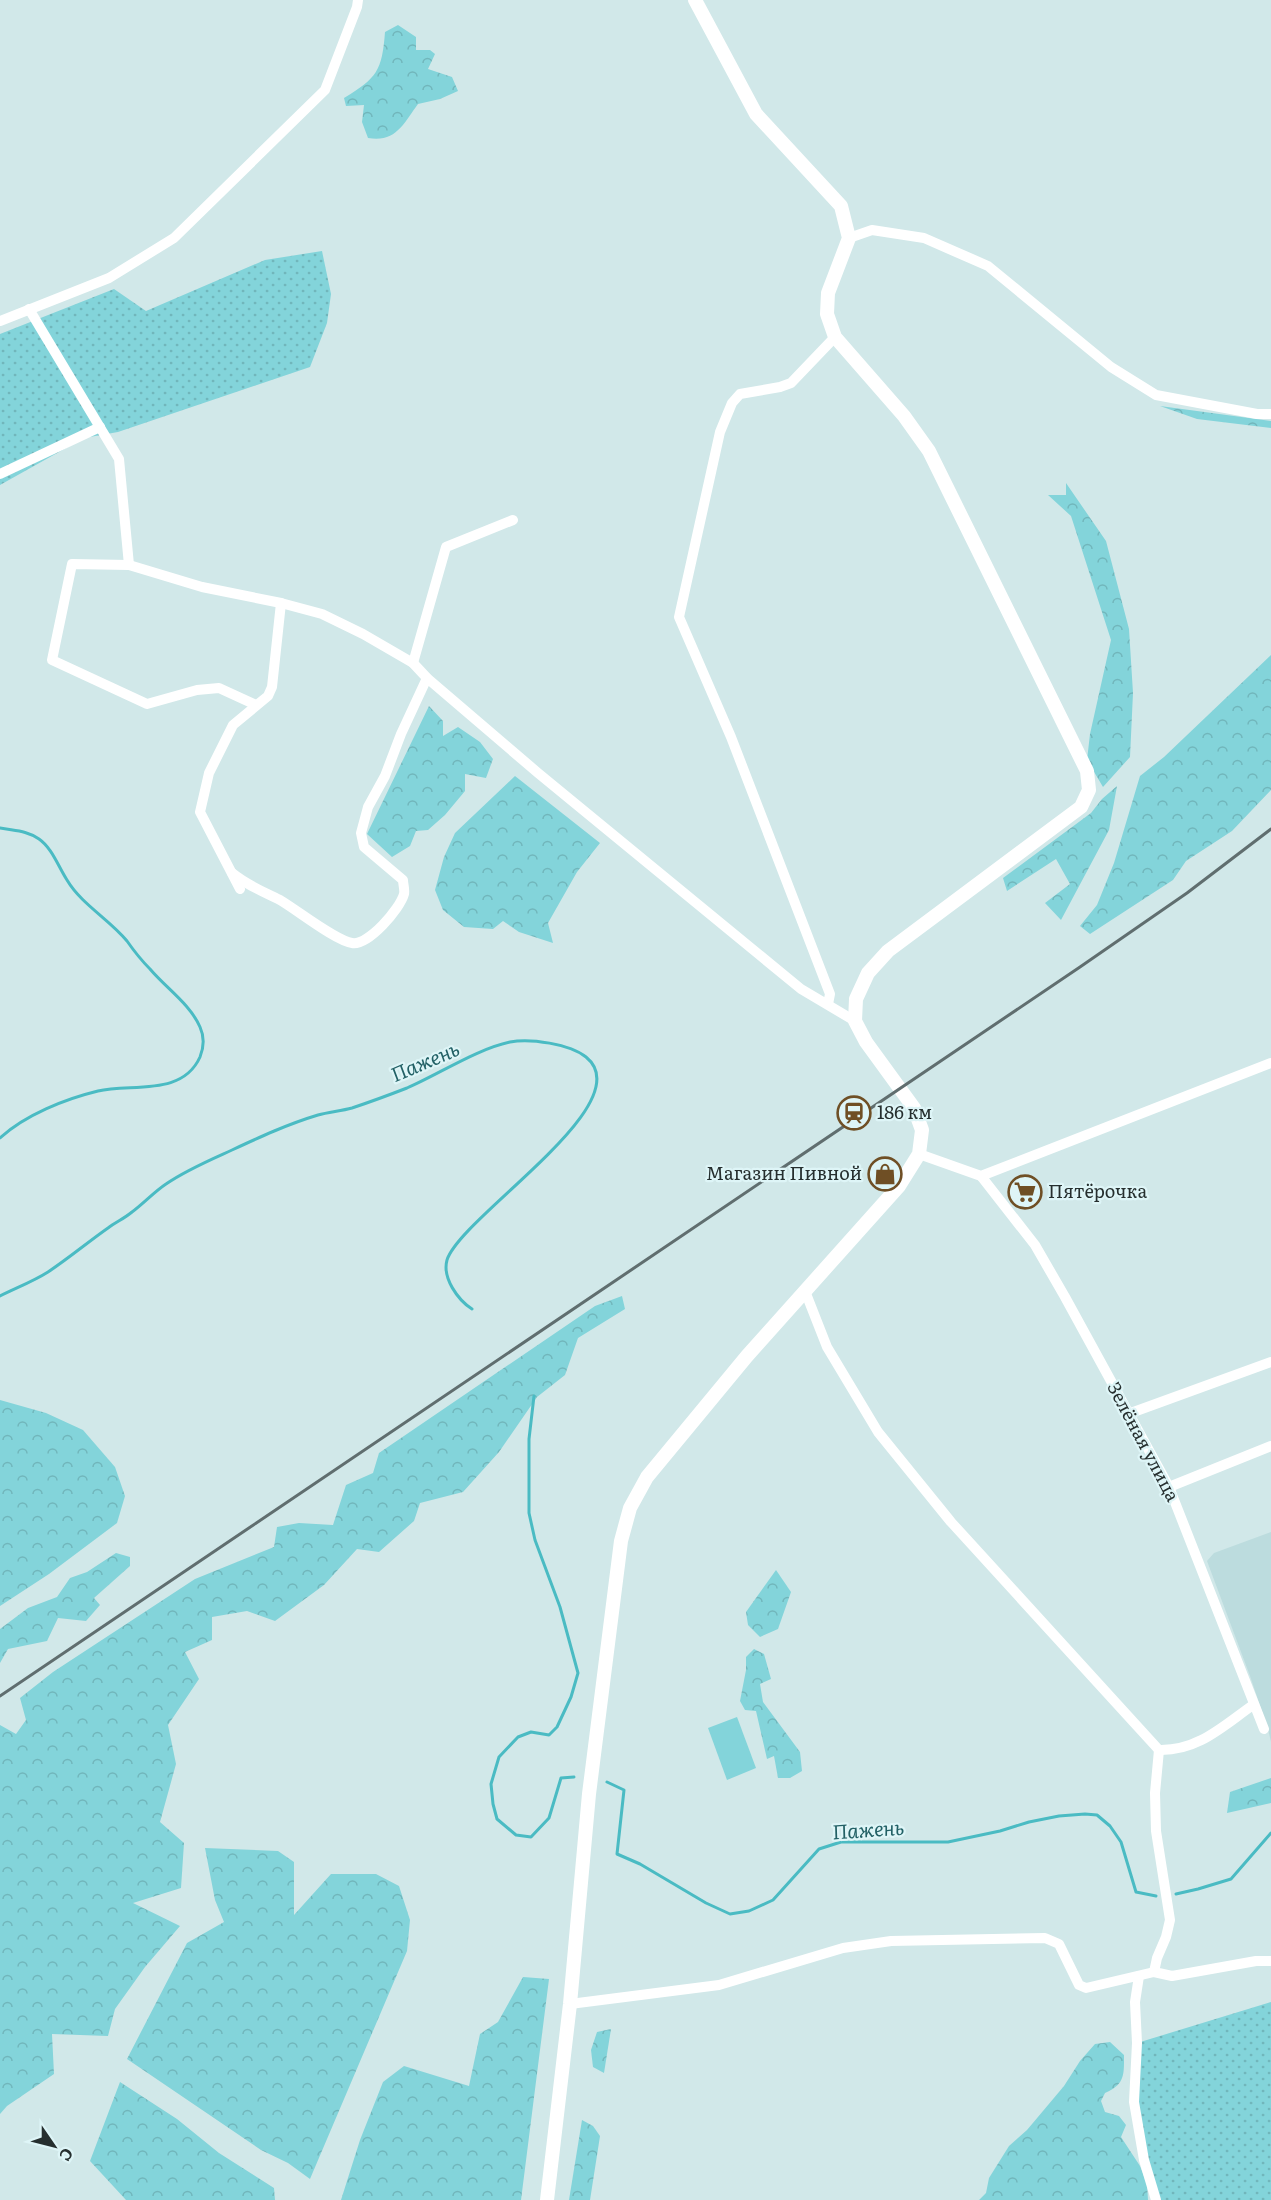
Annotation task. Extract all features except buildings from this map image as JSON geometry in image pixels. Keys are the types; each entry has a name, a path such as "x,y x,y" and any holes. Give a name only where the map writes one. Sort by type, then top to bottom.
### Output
{"street":[{"path":"0,321 109,278 174,238 325,90 358,0"},
{"path":"695,0 756,114 842,206 849,238 828,294 827,314 835,337 904,416 929,451 1087,771 1089,790 1081,807 888,951 868,973 856,999 855,1021"},
{"path":"849,238 873,230 924,238 988,266 1111,367 1156,395 1257,414 1271,414"},
{"path":"29,309 119,459 129,565"},
{"path":"828,1004 831,994 731,737 679,617 720,432 732,403 740,394 791,383 835,337"},
{"path":"0,474 100,427"},
{"path":"413,663 446,547 513,520"},
{"path":"256,705 219,688 198,690 147,704 52,660 72,564 129,565 202,587 322,614 363,634 413,663 427,678 538,773 801,989 855,1021 866,1042 914,1108 922,1130 919,1154 899,1186 676,1440 647,1477 630,1508 621,1541 589,1794 570,2004 547,2200"},
{"path":"240,889 200,812 209,773 233,725 268,696 272,687 281,603"},
{"path":"232,873 248,886 280,900 338,938 353,944 366,940 378,930 404,894 403,880 364,848 361,834 368,807 385,776 401,734 427,678"},
{"path":"919,1154 981,1176 1271,1063"},
{"name":"Зелёная улица","path":"981,1176 1035,1245 1169,1487 1264,1729"},
{"path":"805,1291 827,1347 878,1432 951,1522 1159,1750 1172,1750 1213,1736 1253,1705"},
{"path":"1128,1414 1271,1362"},
{"path":"1169,1487 1271,1446"},
{"path":"1154,1972 1170,1920 1156,1831 1155,1793 1159,1750"},
{"path":"570,2004 719,1985 843,1948 891,1941 1045,1938 1059,1944 1078,1985 1086,1988 1154,1972 1172,1976 1256,1961 1271,1961"},
{"path":"1139,1976 1135,2002 1137,2043 1134,2102 1144,2160 1156,2200"}],"shaded area":[{"path":"1271,1532 1271,1742 1250,1676 1207,1561 1214,1553"}],"green space":[{"path":"398,25 416,37 416,50 430,50 435,54 428,69 452,77 458,91 440,99 418,104 398,130 392,134 378,139 368,138 362,122 364,105 346,106 344,98 371,79 382,56 385,32"},
{"path":"322,251 331,294 327,323 310,367 118,432 84,438 0,485 0,334 114,289 146,311 265,260"},
{"path":"1160,406 1271,421 1271,428 1197,419"},
{"path":"1066,483 1106,541 1129,629 1133,693 1130,757 1103,787 1087,760 1090,734 1111,640 1071,516 1048,495 1066,495"},
{"path":"1271,655 1271,790 1232,831 1186,861 1173,880 1090,934 1080,926 1097,905 1114,863 1140,776 1164,757"},
{"path":"429,706 443,721 443,736 458,727 480,742 493,759 486,778 465,774 465,791 445,815 428,830 416,831 410,846 392,857 367,834"},
{"path":"515,776 600,843 577,872 548,923 553,943 519,932 503,921 493,929 464,927 443,910 435,890 444,857 455,833"},
{"path":"1117,786 1109,830 1061,920 1045,903 1070,884 1056,859 1007,891 1003,878 1091,813"},
{"path":"622,1296 625,1309 578,1338 565,1375 537,1397 499,1452 463,1492 420,1503 414,1521 379,1552 357,1549 324,1585 275,1621 247,1611 212,1617 212,1640 185,1652 199,1679 168,1725 176,1764 160,1822 184,1843 181,1888 133,1903 180,1926 145,1967 115,2009 108,2036 52,2034 54,2074 7,2106 0,2114 0,1725 16,1734 26,1720 20,1698 53,1672 195,1579 274,1547 277,1527 299,1523 333,1525 346,1485 373,1473 379,1453 595,1306"},
{"path":"0,1400 46,1413 83,1430 115,1467 125,1496 117,1523 49,1574 0,1606"},
{"path":"116,1553 130,1557 130,1566 94,1598 100,1605 86,1621 58,1618 47,1641 8,1649 0,1663 0,1629 28,1608 57,1597 70,1578 87,1572"},
{"path":"776,1570 791,1592 778,1629 760,1637 748,1625 746,1612"},
{"path":"754,1649 764,1654 771,1679 760,1684 763,1702 800,1752 802,1771 790,1778 778,1778 774,1756 767,1759 756,1711 745,1710 740,1701 746,1657"},
{"path":"737,1717 756,1768 727,1780 708,1728"},
{"path":"1271,1778 1271,1803 1227,1813 1230,1792"},
{"path":"205,1848 278,1851 294,1862 294,1915 331,1874 376,1874 399,1886 410,1920 407,1951 310,2179 288,2163 261,2150 127,2059 187,1943 224,1922 215,1900"},
{"path":"523,1977 549,1979 521,2200 341,2200 360,2140 383,2082 404,2066 469,2086 480,2034 498,2022"},
{"path":"1271,2002 1271,2200 1156,2200 1134,2102 1137,2043"},
{"path":"611,2029 604,2073 593,2067 591,2050 597,2032"},
{"path":"1110,2042 1124,2055 1123,2073 1120,2082 1105,2093 1101,2101 1105,2112 1119,2116 1126,2125 1121,2137 1140,2166 1147,2184 1148,2200 979,2200 986,2193 989,2178 1009,2146 1027,2130 1095,2044"},
{"path":"120,2082 177,2119 219,2153 274,2188 275,2200 126,2200 90,2161"},
{"path":"582,2120 593,2126 600,2136 590,2200 569,2200"}],"waterway":[{"name":"Пажень","path":"0,828 29,834 44,843 73,889 120,933 156,976 177,996 196,1019 203,1035 200,1057 192,1070 181,1078 155,1086 111,1089 72,1098 33,1115 0,1138"},
{"name":"Пажень","path":"0,1296 48,1272 174,1179 285,1127 322,1114 352,1108 400,1091 497,1045 528,1041 560,1045 579,1052 586,1057 597,1077 590,1102 571,1130 459,1241 447,1260 447,1274 452,1288 472,1309"},
{"name":"Пажень","path":"534,1396 529,1439 529,1513 535,1540 560,1607 578,1673 571,1697 557,1727 549,1735 531,1732 518,1737 499,1757 491,1784 497,1819 516,1835 531,1837 549,1818 561,1778 574,1777"},
{"name":"Пажень","path":"607,1782 624,1790 617,1854 640,1864 706,1903 730,1914 749,1911 773,1900 819,1849 841,1842 948,1842 1029,1822 1085,1814 1097,1815 1110,1826 1121,1842 1136,1892 1156,1896"},
{"name":"Пажень","path":"1176,1894 1231,1879 1271,1833"}],"railway":[{"path":"0,1696 1080,967 1187,893 1271,829"}],"place":[{"name":"186 км","path":"854,1113"},
{"name":"Магазин Пивной","path":"885,1174"},
{"name":"Пятёрочка","path":"1025,1192"}]}
